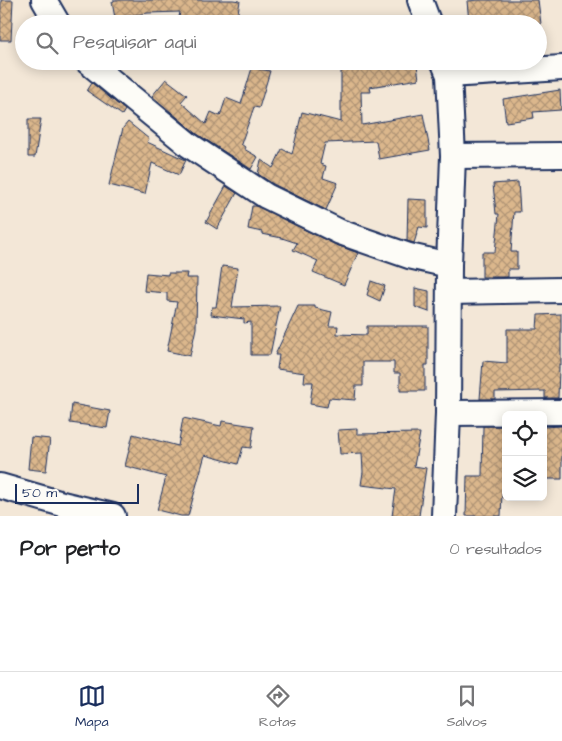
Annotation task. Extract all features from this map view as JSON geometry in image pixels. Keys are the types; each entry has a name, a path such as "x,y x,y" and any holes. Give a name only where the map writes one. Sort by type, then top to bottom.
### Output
{"street":[{"path":"44,0 53,15"},
{"path":"420,0 426,15"},
{"path":"547,68 562,68"},
{"path":"98,70 189,145 266,196 340,232 409,256 449,265"},
{"path":"444,516 453,156 446,70"},
{"path":"453,156 562,155"},
{"path":"449,292 562,290"},
{"path":"448,413 562,412"},
{"path":"0,486 113,516"}],"building":[{"path":"1,0 13,0 11,40 0,40"},
{"path":"538,0 540,15 468,15 467,1"},
{"path":"240,1 238,15 179,15 180,12 114,15 112,2"},
{"path":"251,70 270,71 259,108 254,107 241,144 245,147 244,149 258,157 251,169 197,134 152,96 166,79 187,95 181,102 206,124 211,112 220,116 226,98 241,104"},
{"path":"341,70 418,70 419,79 370,87 371,92 361,92 362,125 423,114 430,150 379,159 376,141 325,143 320,164 326,166 323,178 338,183 326,210 273,184 258,174 261,160 273,168 282,149 292,154 302,112 341,122"},
{"path":"92,83 125,110 122,115 87,91"},
{"path":"560,90 561,110 533,112 534,118 506,122 503,99"},
{"path":"28,119 41,119 35,157 28,157"},
{"path":"128,122 149,139 147,142 186,160 179,175 152,163 145,194 109,185 123,128"},
{"path":"518,182 520,212 514,212 511,252 517,252 517,269 508,269 508,277 482,277 482,252 495,252 499,214 496,214 493,184"},
{"path":"226,186 237,193 217,229 206,222"},
{"path":"408,199 427,200 427,228 419,227 414,243 407,241"},
{"path":"252,206 257,206 334,244 358,253 344,285 313,272 318,261 293,250 297,243 248,229"},
{"path":"222,266 238,268 232,307 280,306 270,355 251,355 251,322 244,323 244,319 211,315 212,307 216,307"},
{"path":"146,273 168,275 168,273 187,273 186,278 197,278 196,328 190,356 167,351 177,302 167,301 167,293 144,291"},
{"path":"371,281 385,286 380,301 367,295"},
{"path":"415,288 429,291 429,312 415,307"},
{"path":"298,306 315,306 315,308 332,312 329,326 338,326 337,334 367,335 367,326 428,326 428,365 425,365 425,391 400,391 400,373 394,373 394,362 363,362 363,386 356,386 355,400 329,398 327,407 310,404 313,382 304,382 305,373 277,369 279,355 275,355"},
{"path":"561,314 561,365 559,364 558,398 545,398 545,391 495,392 495,399 480,399 483,361 507,363 507,329 537,329 538,315"},
{"path":"72,404 110,411 107,428 70,423"},
{"path":"183,418 221,426 222,421 254,426 251,448 243,447 238,464 205,455 188,516 157,510 166,477 125,466 133,434 178,446"},
{"path":"483,426 502,426 501,516 466,516 467,476 482,476"},
{"path":"562,426 562,479 547,479 547,427"},
{"path":"357,429 357,434 420,433 414,466 426,468 419,516 392,516 396,489 361,485 363,472 362,453 340,454 338,430"},
{"path":"31,437 50,439 46,471 28,469"}]}
